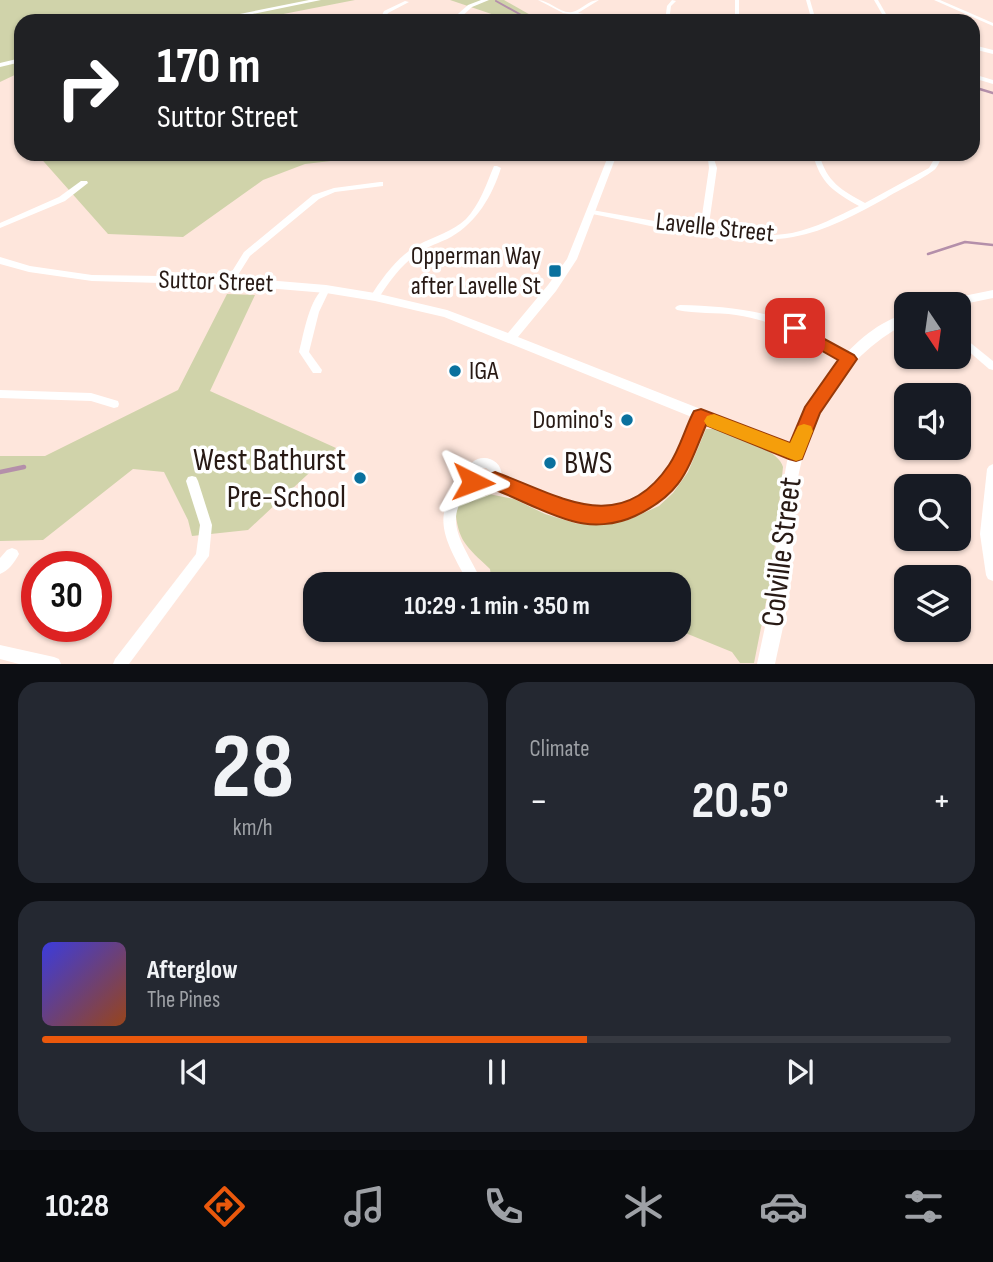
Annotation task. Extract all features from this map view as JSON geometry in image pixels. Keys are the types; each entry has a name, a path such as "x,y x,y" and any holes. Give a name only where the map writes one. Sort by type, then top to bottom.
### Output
{"street":[{"path":"245,14 318,0"},
{"path":"461,14 470,6 486,0"},
{"path":"540,0 570,14"},
{"path":"574,14 597,0"},
{"path":"936,0 971,14"},
{"path":"947,0 975,14"},
{"path":"385,14 407,2"},
{"path":"509,340 572,259 610,161"},
{"path":"704,231 713,168 711,161"},
{"path":"818,161 824,178 842,193 864,205"},
{"name":"Lavelle Street","path":"592,212 754,238 791,236 814,229 864,205 932,169 936,161"},
{"path":"374,297 398,265 419,248 452,234 470,220 493,185 497,168"},
{"path":"0,226 62,199 84,183"},
{"path":"230,281 247,254 316,197 334,190 380,184"},
{"name":"Suttor Street","path":"0,260 29,270 92,278 230,281 326,289 374,297 432,312 492,337 509,340 796,453"},
{"path":"317,370 304,352 314,312 326,289"},
{"path":"971,298 993,293"},
{"path":"680,308 708,308 769,320 795,328 848,359"},
{"name":"Colville Street","path":"766,663 782,586 788,491 796,453 812,411 830,382 848,359 873,337 894,325"},
{"path":"971,348 993,366"},
{"path":"0,394 92,397 114,404"},
{"path":"495,481 497,470 491,465 483,463 472,469 470,476 473,482 485,486 495,481 574,513 606,516 623,512 652,499 663,489 679,467 701,416"},
{"path":"993,469 986,534 993,575"},
{"path":"120,663 202,556 206,525 192,481"},
{"path":"470,572 449,528 454,497 458,491 473,482"},
{"path":"0,569 12,554"},
{"path":"0,652 54,663"}],"green space":[{"path":"0,0 355,0 283,14 14,14 14,75 0,82"},
{"path":"450,0 504,0 529,14 491,14"},
{"path":"43,161 331,161 305,164 263,180 183,237 108,234"},
{"path":"227,294 255,295 210,391 336,448 248,530 192,536 188,520 164,472 133,469 43,540 0,541 0,456 45,456 178,390"},
{"path":"706,429 715,429 764,448 779,460 783,467 772,572 754,663 740,663 732,652 691,635 691,572 490,572 468,548 460,534 455,504 467,493 479,492 514,499 545,514 578,524 606,524 628,520 659,506 673,493 688,472"}],"waterway":[{"path":"496,1 519,14"},
{"path":"980,89 993,93"},
{"path":"928,254 965,242 993,245"},
{"path":"0,472 24,467"}],"slow traffic":[{"path":"714,421 796,453 804,431"}],"place":[{"name":"Opperman Way after Lavelle St","path":"555,271"},
{"name":"IGA","path":"455,371"},
{"name":"Domino's","path":"627,420"},
{"name":"BWS","path":"550,463"},
{"name":"West Bathurst Pre-School","path":"360,478"}],"route":[{"path":"473,482 485,486 495,481 557,508 574,513 606,516 638,507 663,489 679,467 701,416 796,453 812,411 848,359 795,328"}]}
